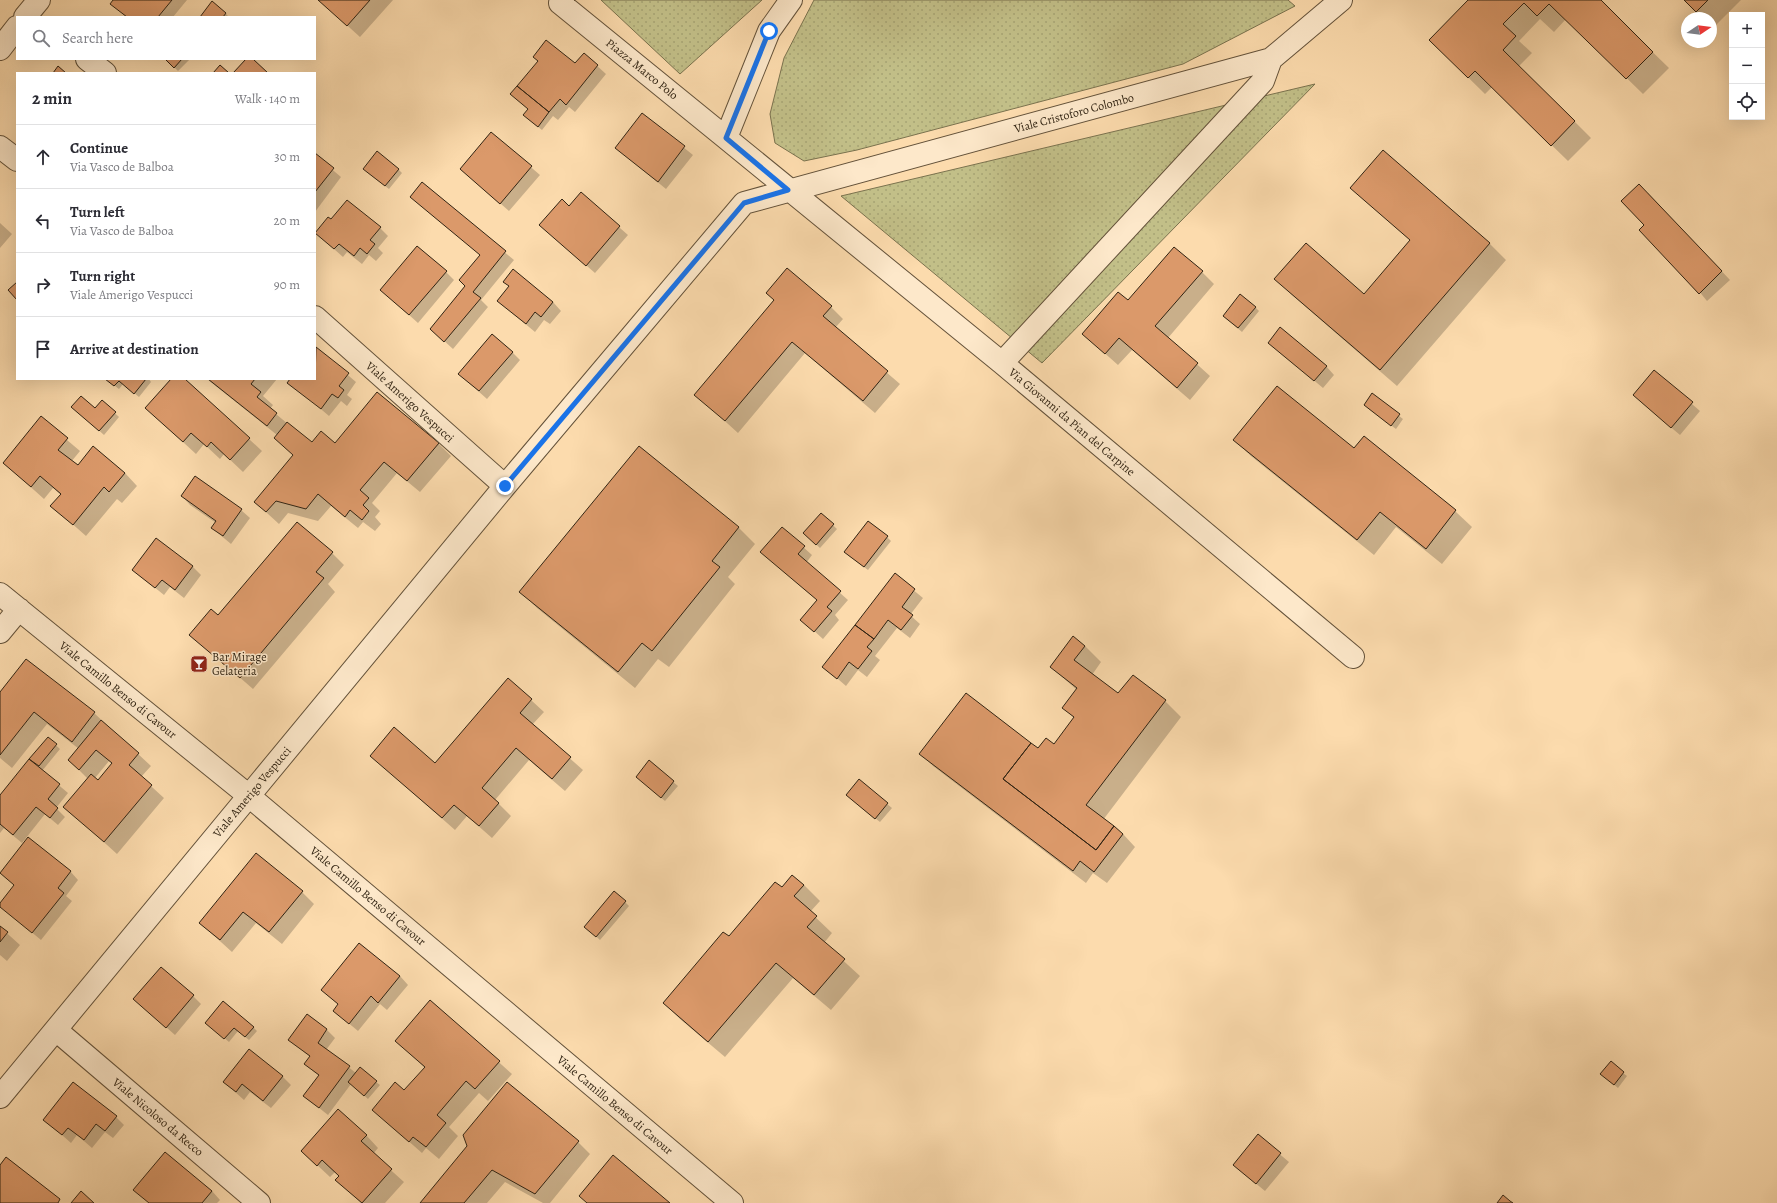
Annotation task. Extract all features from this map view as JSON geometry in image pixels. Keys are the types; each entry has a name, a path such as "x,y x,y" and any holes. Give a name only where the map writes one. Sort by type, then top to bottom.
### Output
{"street":[{"name":"Piazza Marco Polo","path":"563,0 560,3 726,138"},
{"path":"726,138 769,31 791,0"},
{"name":"Viale Cristoforo Colombo","path":"788,190 1271,59 1341,0"},
{"path":"0,49 16,30"},
{"path":"1002,363 1263,81 1271,59"},
{"path":"88,60 104,72"},
{"name":"Via Giovanni da Pian del Carpine","path":"726,138 1002,363 1353,657"},
{"path":"0,147 16,159"},
{"name":"Viale Amerigo Vespucci","path":"0,1097 505,486 744,203 788,190"},
{"name":"Viale Amerigo Vespucci","path":"316,318 505,486"},
{"name":"Viale Camillo Benso di Cavour","path":"0,594 249,796 732,1203"},
{"path":"0,632 19,609"},
{"name":"Viale Nicoloso da Recco","path":"56,1030 259,1203"}],"shaded area":[{"path":"601,0 762,0 680,74"},
{"path":"814,0 1288,0 1295,6 1183,64 857,150 804,161 775,143 770,114 784,58"},
{"path":"1315,84 1042,363 841,196"}],"building":[{"path":"113,0 172,0 159,16 126,16 110,4"},
{"path":"318,0 370,0 347,26"},
{"path":"1468,0 1601,0 1653,52 1626,79 1549,4 1537,16 1524,3 1503,24 1516,36 1503,50 1575,121 1551,146 1475,71 1468,78 1429,40"},
{"path":"1684,0 1708,0 1696,12"},
{"path":"212,1 226,13 224,16 201,16"},
{"path":"546,40 575,63 584,53 598,65 566,105 560,99 549,112 517,86 538,61 533,57"},
{"path":"166,60 181,60 174,68"},
{"path":"245,60 254,60 267,72 234,72"},
{"path":"220,65 228,72 214,72"},
{"path":"58,66 65,72 54,72"},
{"path":"517,86 549,112 538,127 523,115 528,109 510,94"},
{"path":"642,113 685,146 658,182 615,148"},
{"path":"491,132 532,166 500,204 460,169"},
{"path":"1383,150 1490,243 1380,370 1274,279 1306,243 1364,294 1410,240 1350,188"},
{"path":"377,151 399,169 385,186 363,169"},
{"path":"316,154 334,168 316,191"},
{"path":"422,182 506,251 473,292 481,298 444,342 430,329 465,286 459,280 480,255 410,197"},
{"path":"1639,184 1722,271 1699,294 1639,230 1644,225 1621,201"},
{"path":"581,192 620,226 586,266 539,225 562,199 569,206"},
{"path":"347,200 381,227 370,240 375,244 367,254 360,248 354,256 339,244 334,249 316,234 316,232 328,217 331,219"},
{"path":"417,246 447,271 409,315 380,290"},
{"path":"1174,247 1203,271 1155,326 1198,363 1177,388 1119,338 1105,354 1082,334 1118,292 1128,300"},
{"path":"787,268 832,306 823,316 888,371 863,401 792,342 725,421 694,395 774,300 766,293"},
{"path":"513,269 553,302 541,317 535,312 526,324 497,301 509,286 503,282"},
{"path":"16,283 16,299 8,290"},
{"path":"1240,294 1256,307 1238,328 1223,316"},
{"path":"1280,327 1327,366 1314,381 1268,343"},
{"path":"492,334 513,352 479,391 458,374"},
{"path":"316,347 349,373 339,386 344,390 338,398 332,394 321,409 287,383 289,380 316,380"},
{"path":"1654,370 1693,402 1671,428 1633,395"},
{"path":"106,380 145,380 134,394 119,381 114,386"},
{"path":"170,380 186,380 250,438 230,460 211,442 207,447 191,433 183,442 145,408"},
{"path":"209,380 254,380 251,384 261,392 257,397 277,413 267,426"},
{"path":"1277,386 1354,448 1364,436 1456,510 1426,549 1380,512 1357,540 1233,440"},
{"path":"377,392 439,443 407,481 384,462 360,490 369,498 363,505 369,511 362,520 350,510 345,517 318,494 306,509 276,501 266,512 254,502 293,455 274,438 287,422 312,442 321,431 335,443"},
{"path":"1372,393 1400,414 1391,426 1364,405"},
{"path":"81,396 95,408 102,400 116,412 99,431 71,407"},
{"path":"41,416 68,438 58,450 78,465 93,446 125,473 109,492 104,487 73,525 50,506 61,494 40,476 31,487 3,463"},
{"path":"639,446 739,527 712,561 720,567 652,651 642,643 618,672 519,592"},
{"path":"195,476 242,509 223,536 211,528 216,521 181,496"},
{"path":"821,513 834,524 816,545 803,533"},
{"path":"868,521 888,536 864,567 844,552"},
{"path":"297,522 333,552 316,572 324,578 240,678 189,635 211,609 218,615"},
{"path":"782,527 805,546 798,554 841,591 827,607 832,611 814,632 800,620 817,600 760,552"},
{"path":"156,538 193,566 175,590 162,580 155,588 132,570"},
{"path":"895,573 915,589 902,607 913,615 901,630 888,620 874,639 855,625"},
{"path":"855,625 874,639 867,647 872,651 858,669 849,662 837,679 822,667"},
{"path":"1073,636 1085,646 1074,660 1118,693 1133,675 1166,700 1086,805 1114,826 1096,850 1003,779 1031,743 1038,748 1046,738 1054,744 1074,717 1062,708 1077,688 1050,667"},
{"path":"26,659 95,712 72,742 34,712 0,755 0,692"},
{"path":"508,678 532,699 520,713 571,757 552,779 516,748 482,788 499,803 479,826 454,805 442,818 370,756 394,727 435,763"},
{"path":"966,693 1031,743 1003,779 1096,850 1114,826 1123,834 1094,872 1080,861 1073,871 919,754"},
{"path":"101,720 139,753 129,765 152,785 104,842 63,807 91,774 98,780 112,763 96,750 79,770 68,760"},
{"path":"48,737 57,744 39,766 29,759"},
{"path":"29,759 60,784 48,799 58,808 50,818 36,807 13,835 0,824 0,795"},
{"path":"649,760 674,781 661,798 636,777"},
{"path":"859,779 888,803 875,819 846,795"},
{"path":"28,837 71,871 58,888 64,893 32,933 0,907 0,903 14,885 0,873"},
{"path":"256,853 303,891 269,932 243,912 220,940 199,923"},
{"path":"792,875 804,885 794,896 817,916 807,927 845,959 814,995 776,963 708,1042 663,1003 723,932 729,936 775,882 782,887"},
{"path":"614,891 626,901 596,937 584,927"},
{"path":"0,926 8,932 0,942"},
{"path":"359,943 400,976 378,1003 371,996 349,1024 333,1011 338,1004 321,990"},
{"path":"161,967 194,995 166,1028 133,999"},
{"path":"430,1000 500,1061 475,1089 466,1081 437,1115 446,1123 426,1147 413,1137 409,1142 372,1110 395,1082 404,1090 425,1067 395,1041"},
{"path":"223,1001 254,1027 245,1037 234,1028 224,1039 205,1023"},
{"path":"307,1014 327,1029 318,1043 350,1066 319,1108 303,1096 319,1075 304,1064 310,1056 288,1040"},
{"path":"249,1049 283,1076 263,1101 242,1084 236,1092 223,1082"},
{"path":"1611,1061 1624,1072 1614,1085 1600,1074"},
{"path":"360,1067 377,1081 364,1096 348,1082"},
{"path":"73,1082 117,1116 105,1131 96,1124 84,1140 68,1128 62,1135 43,1120"},
{"path":"507,1082 579,1141 535,1194 492,1170 464,1203 420,1203 467,1146 463,1135"},
{"path":"338,1109 367,1135 361,1141 392,1169 362,1203 335,1180 339,1176 322,1160 317,1166 301,1151"},
{"path":"1258,1134 1281,1153 1256,1184 1233,1165"},
{"path":"165,1152 212,1191 202,1203 149,1203 133,1190"},
{"path":"613,1155 670,1203 587,1203 579,1196"},
{"path":"6,1157 60,1199 58,1203 0,1203 0,1165"},
{"path":"81,1191 94,1203 71,1203"},
{"path":"1503,1195 1510,1201 1513,1203 1497,1203"}],"place":[{"name":"Bar Mirage Gelateria","path":"199,664"}],"route":[{"path":"505,486 744,203 788,190 726,138 769,31"}]}
